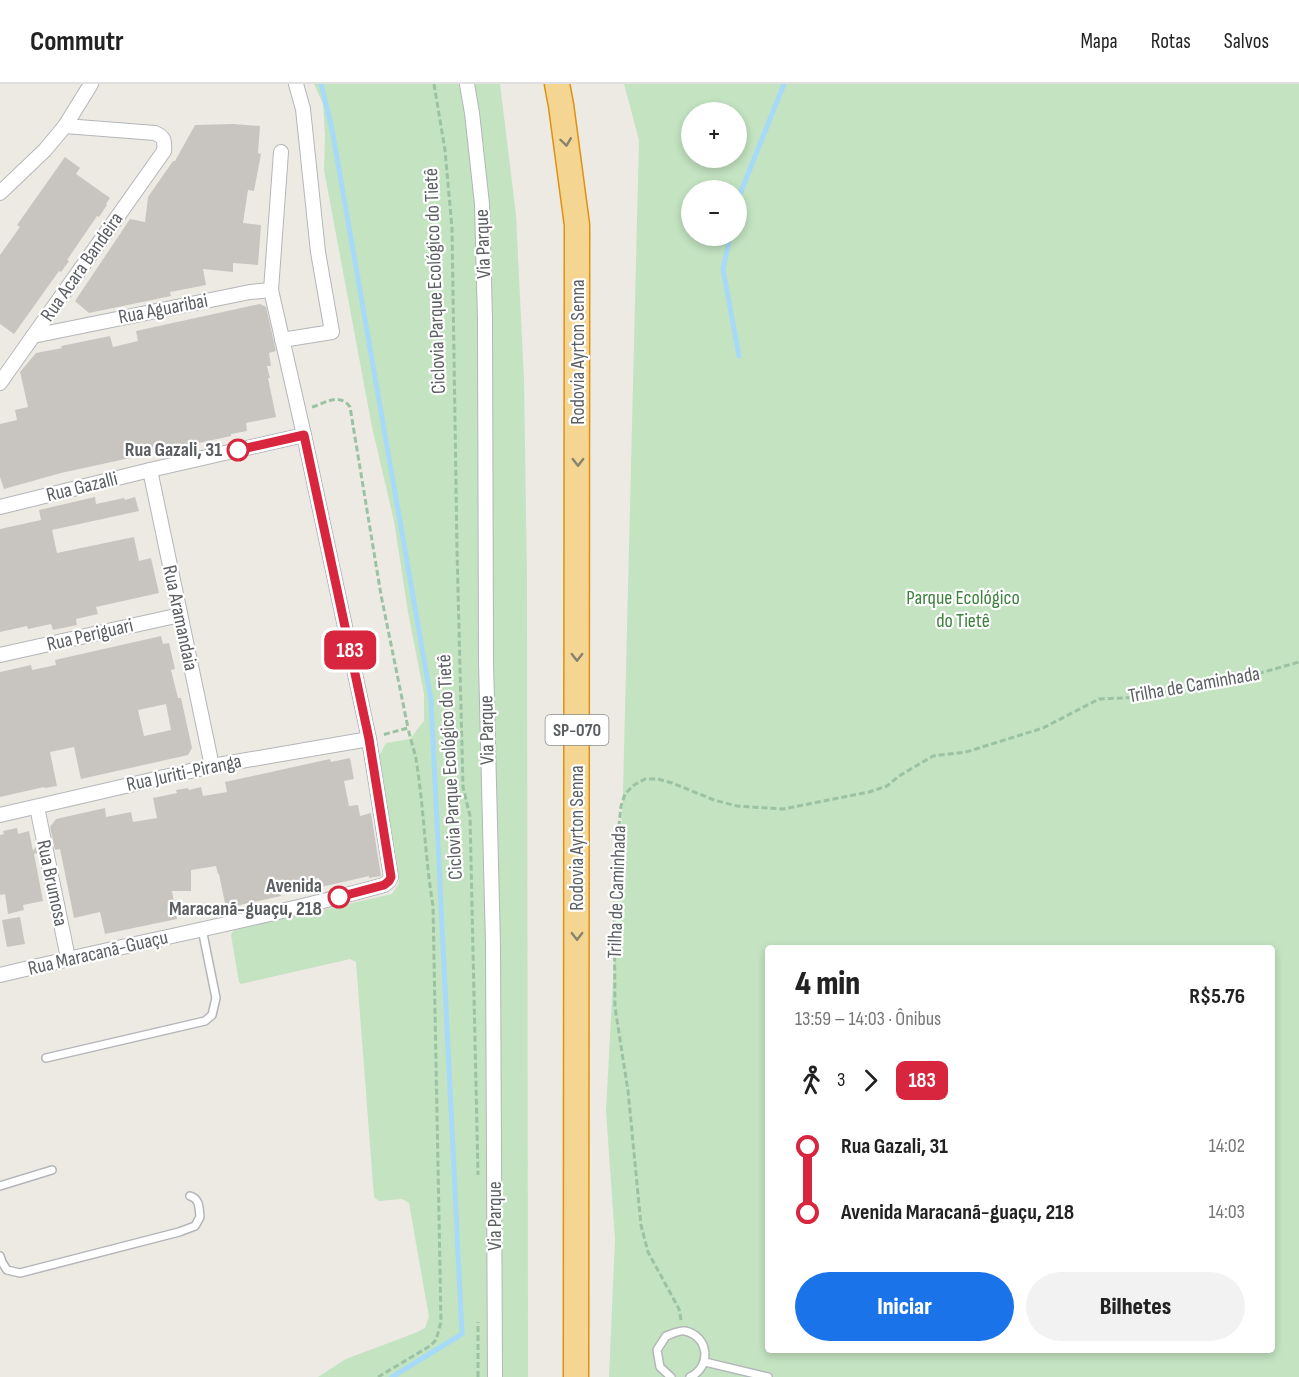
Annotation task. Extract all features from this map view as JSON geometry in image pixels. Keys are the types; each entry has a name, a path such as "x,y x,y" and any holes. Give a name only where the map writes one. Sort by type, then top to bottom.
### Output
{"highway":[{"name":"Rodovia Ayrton Senna","path":"556,84 561,105 577,225 576,1377"}],"street":[{"path":"0,193 45,150 65,126 91,84"},
{"path":"282,340 332,332 318,252 303,109 296,84"},
{"name":"Via Parque","path":"467,84 482,204 485,320 486,662 493,957 495,1377"},
{"name":"Rua Acara Bandeira","path":"0,383 164,151 165,141 162,136 155,133 65,126"},
{"path":"281,152 271,290 369,739"},
{"name":"Rua Aguaribai","path":"33,336 250,292 271,290"},
{"name":"Rua Gazalli","path":"0,507 304,435"},
{"name":"Rua Aramandaia","path":"150,470 212,766"},
{"name":"Rua Periguari","path":"0,655 180,615"},
{"name":"Rua Juriti-Piranga","path":"0,815 212,766 369,739"},
{"name":"Rua Maracanã-Guaçu","path":"0,975 278,913 384,885 391,877 369,739"},
{"name":"Rua Brumosa","path":"37,807 68,958"}],"lane":[{"path":"46,1058 206,1021 212,1015 216,998 202,929"},
{"path":"0,1186 52,1170"},
{"path":"0,1256 7,1270 20,1273 178,1232 195,1226 200,1217 198,1202 190,1196"},
{"path":"671,1377 660,1367 657,1350 666,1336 683,1331 696,1336 704,1348 705,1362 698,1374 690,1377"},
{"path":"705,1362 768,1377"}],"path":[{"name":"Ciclovia Parque Ecológico do Tietê","path":"434,84 445,150 452,228 463,788 470,816 478,1185"},
{"path":"299,411 338,398 345,400 350,407 381,595 416,758 433,906 441,1322 436,1340 430,1346 378,1377"},
{"name":"Trilha de Caminhada","path":"683,1331 679,1309 648,1252 641,1225 628,1091 615,1007 614,875 621,806 625,794 645,779 658,779 737,806 783,808 869,792 887,786 899,776 933,756 966,752 1043,728 1099,699 1146,697 1178,688 1232,681 1299,663"},
{"path":"369,739 408,728"},
{"path":"478,1321 478,1377"}],"green space":[{"path":"314,84 500,84 516,215 524,380 527,579 528,1377 318,1377 346,1359 425,1328 429,1317 409,1203 402,1199 379,1201 374,1197 356,962 350,959 241,984 231,935 234,930 392,894 399,883 379,756 386,743 410,739 424,721 424,694 394,521 372,427 324,170 323,104"},
{"name":"Parque Ecológico do Tietê","path":"624,84 1299,84 1299,1377 609,1377 615,1239 606,1111 623,793 639,140"}],"building":[{"path":"195,125 260,126 258,153 261,154 254,191 248,190 243,223 261,225 258,265 233,263 233,272 203,269 206,285 170,292 171,296 89,313 75,301 130,219 145,222 148,197 175,161"},
{"path":"65,157 80,168 76,174 110,198 67,260 69,261 61,272 59,271 14,334 0,324 0,255 20,227 17,225"},
{"path":"260,304 266,307 276,351 269,353 271,366 267,366 276,417 246,423 247,431 231,434 231,436 61,473 4,489 0,477 0,424 17,420 15,410 28,407 20,372 36,353 110,336 113,347 138,341 136,331"},
{"path":"95,497 96,504 135,497 139,511 52,530 57,553 134,537 139,561 151,558 159,593 96,607 98,614 76,619 77,625 53,630 51,624 28,629 27,626 0,632 0,529 41,520 39,510"},
{"path":"161,636 163,644 169,643 175,669 171,670 178,698 181,698 192,748 188,755 81,779 74,747 50,752 57,786 0,797 0,672 31,665 32,670 56,665 55,660","holes":["166,704 171,730 144,736 138,710"]},
{"path":"350,758 354,779 344,781 349,806 358,805 360,816 371,813 381,876 369,878 369,876 321,887 319,878 279,886 281,896 226,908 216,866 191,870 191,891 172,891 177,919 105,934 100,912 74,918 60,849 55,850 50,827 56,819 105,808 106,817 131,812 133,822 157,818 153,798 177,793 176,790 201,787 203,796 227,792 225,782 330,759 331,762"},
{"path":"17,828 18,834 29,831 33,851 36,847 37,853 34,854 43,901 23,905 24,910 8,914 5,894 0,895 0,835 4,834 3,831"},
{"path":"20,917 25,944 7,947 2,920"}],"waterway":[{"path":"321,84 332,129 431,700 462,1334 392,1377"},
{"path":"746,180 784,84"},
{"path":"728,246 723,269 739,356"}],"bus line":[{"name":"183","path":"238,450 304,435 369,739 391,877 387,884 339,897"}],"place":[{"name":"Rua Gazali, 31","path":"238,450"},
{"name":"Avenida Maracanã-guaçu, 218","path":"339,897"}]}
